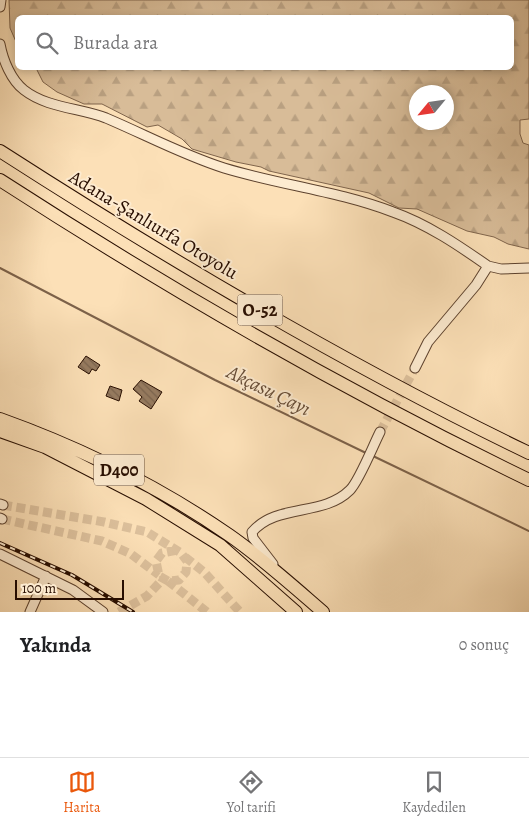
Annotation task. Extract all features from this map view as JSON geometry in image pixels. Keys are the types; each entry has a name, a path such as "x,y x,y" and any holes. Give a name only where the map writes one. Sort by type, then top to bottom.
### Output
{"highway":[{"name":"Adana-Şanlıurfa Otoyolu","path":"0,151 189,268 315,341 462,421 529,453"},
{"name":"O-52","path":"0,180 176,289 312,367 451,442 529,480"},
{"name":"D400","path":"0,419 54,439 156,490 230,536 323,612"},
{"name":"D400","path":"0,431 45,447 99,473 155,504 220,545 296,612"}],"street":[{"path":"0,7 1,0"},
{"path":"0,44 8,68 15,80 22,89 32,96 104,118 199,160 393,212 431,230 488,266 501,269 529,268"},
{"path":"415,368 428,342 488,266"},
{"path":"284,579 254,538 252,532 260,523 271,517 318,506 350,490 380,432"},
{"path":"0,554 73,590 103,612"},
{"path":"30,612 46,576"}],"green space":[{"path":"9,0 529,0 529,119 520,120 520,134 523,143 529,145 529,249 508,244 494,237 467,231 417,209 399,208 369,193 269,171 261,167 192,149 182,139 158,125 147,127 102,104 84,104 57,92 43,82 37,70 514,70 514,15 15,15 15,39 10,28"}],"building":[{"path":"86,356 100,365 96,371 92,369 89,374 78,367"},
{"path":"141,380 162,392 151,409 139,401 142,397 133,389"},
{"path":"110,386 122,390 119,401 106,396"}],"waterway":[{"name":"Akçasu Çayı","path":"0,268 215,380 366,453"},
{"name":"Akçasu Çayı","path":"373,456 529,531"}],"tunnel":[{"path":"380,432 415,368"},
{"path":"3,505 104,522 147,532 181,553 187,561 186,572 179,580 168,581 159,576 156,561 162,553 177,550"},
{"path":"2,519 102,541 131,554 159,575"},
{"path":"185,557 204,572 240,612"},
{"path":"119,612 147,596 163,579"},
{"path":"168,581 207,612"}],"railway":[{"path":"0,543 72,575 133,612"}]}
